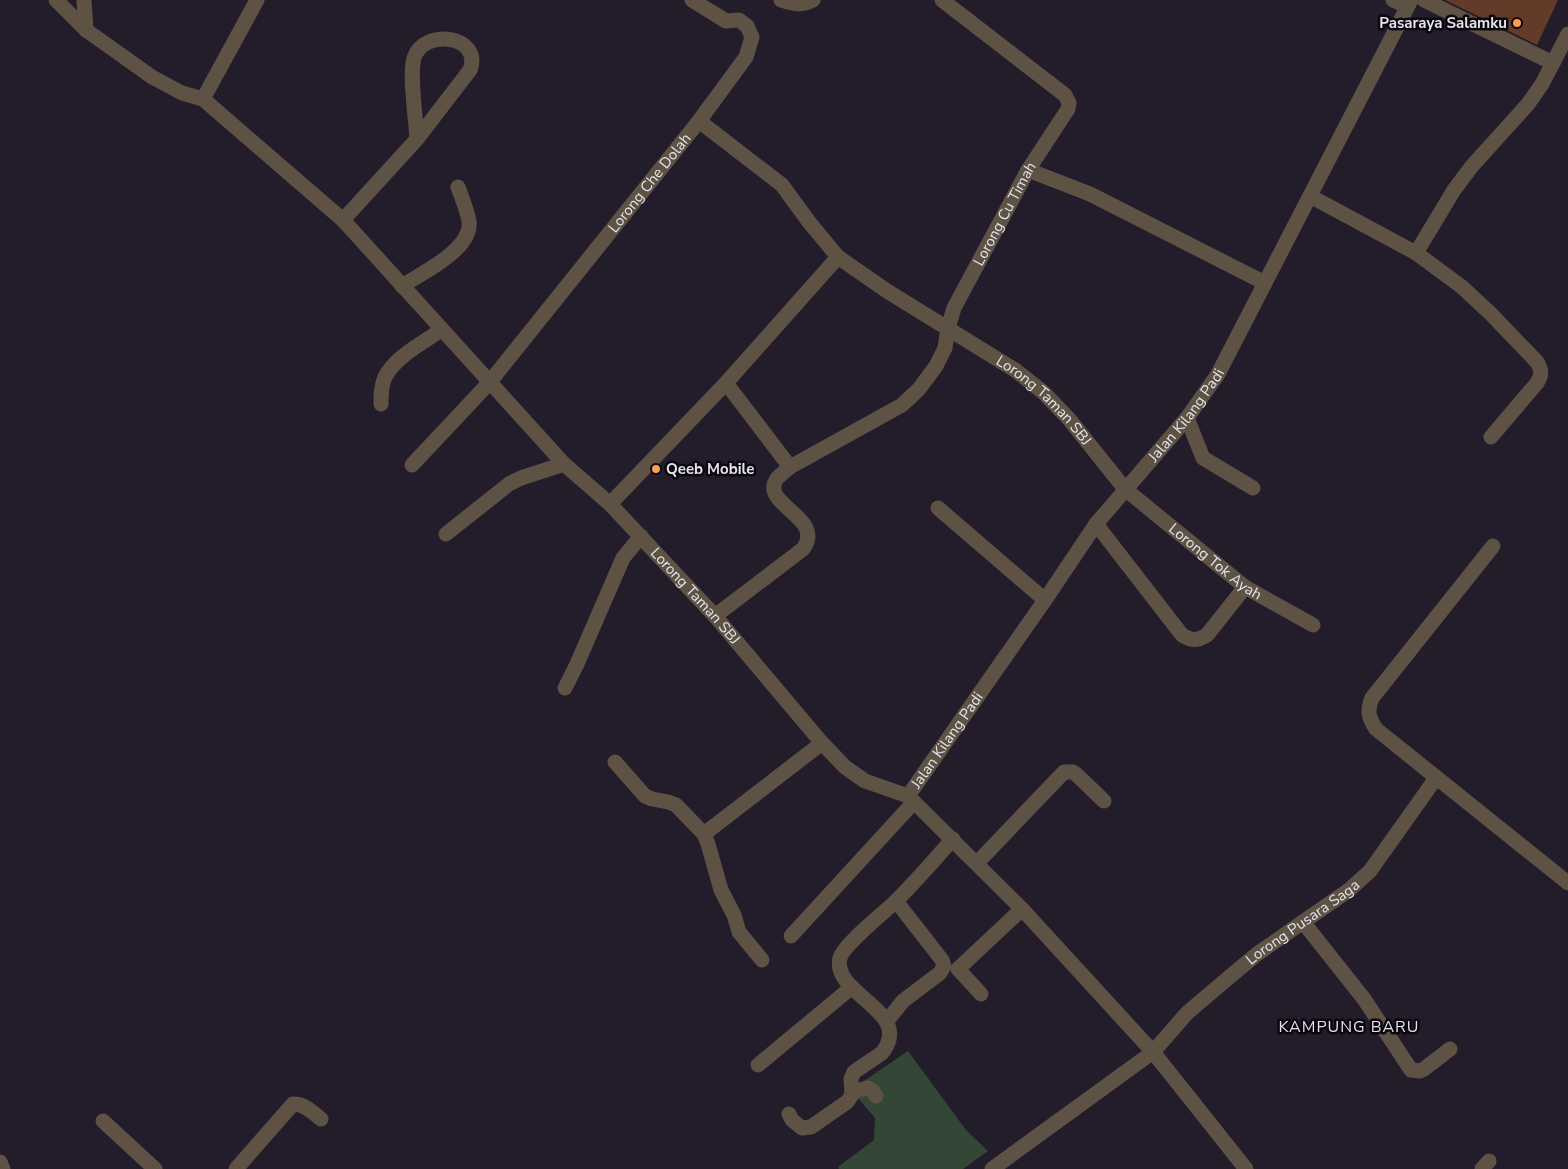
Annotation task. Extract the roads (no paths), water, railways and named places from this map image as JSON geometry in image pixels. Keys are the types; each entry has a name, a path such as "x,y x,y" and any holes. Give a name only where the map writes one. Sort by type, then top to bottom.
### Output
{"street":[{"path":"56,0 86,30 152,77 182,93 203,99 257,0"},
{"path":"84,0 86,30"},
{"name":"Lorong Che Dolah","path":"412,466 489,383 700,121 746,57 752,37 743,22 739,20 726,21 692,0"},
{"path":"780,0 793,4 813,0"},
{"name":"Lorong Cu Timah","path":"790,467 902,405 919,389 936,366 945,348 954,308 1028,170 1068,109 1069,103 1065,95 942,0"},
{"path":"1393,0 1409,3"},
{"path":"1424,0 1553,63"},
{"name":"Jalan Kilang Padi","path":"791,936 911,799 1096,524 1187,418 1218,374 1409,3"},
{"path":"1416,253 1454,190 1472,166 1528,104 1542,84 1568,34"},
{"path":"343,220 417,139 470,70 474,61 471,53 456,40 445,38 432,40 422,46 415,57 412,70 417,139"},
{"name":"Lorong Taman SBJ","path":"203,99 343,220 564,464 610,504 715,616 822,743 845,767 865,781 911,799"},
{"name":"Lorong Taman SBJ","path":"700,121 782,185 838,257 887,291 1015,370 1044,393 1069,419 1125,489"},
{"path":"1028,170 1090,194 1265,284"},
{"path":"402,286 456,250 464,240 468,231 469,221 458,187"},
{"path":"1310,196 1416,253 1462,287 1492,314 1537,362 1541,368 1541,376 1537,384 1491,437"},
{"path":"610,504 726,382 838,257"},
{"path":"381,404 381,389 384,378 392,366 442,330"},
{"path":"715,616 803,549 808,542 809,534 806,526 777,497 774,490 776,480 790,467 726,382"},
{"path":"1187,418 1204,458 1253,488"},
{"path":"446,534 510,484 521,478 564,464"},
{"name":"Lorong Tok Ayah","path":"1125,489 1245,587 1313,625"},
{"path":"938,508 1045,600"},
{"path":"1096,524 1182,634 1190,640 1199,640 1207,635 1245,587"},
{"path":"565,688 623,558 641,536"},
{"path":"1493,546 1372,698 1368,708 1369,719 1376,729 1568,883"},
{"path":"704,834 822,743"},
{"path":"615,762 645,796 676,805 704,834 721,890 734,915 739,932 762,960"},
{"path":"977,863 1064,772 1073,772 1104,802"},
{"name":"Lorong Pusara Saga","path":"992,1169 1153,1052 1187,1013 1257,954 1349,890 1370,871 1436,778"},
{"path":"911,799 1022,909 1153,1052 1246,1169"},
{"path":"789,1114 792,1120 802,1128 810,1127 847,1102 854,1072 882,1053 885,1048 889,1034 887,1022 846,980 840,970 840,958 846,948 896,901 953,839"},
{"path":"887,1022 903,1001 940,973 944,966 942,960 896,901"},
{"path":"981,994 958,969 1022,909"},
{"path":"1303,922 1364,998 1411,1070 1420,1071 1424,1069 1450,1049"},
{"path":"758,1065 852,987"},
{"path":"852,1085 858,1091 868,1088 876,1096"},
{"path":"236,1169 293,1104 298,1103 304,1106 321,1119"},
{"path":"103,1121 155,1169"},
{"path":"0,1162 3,1169"}],"place":[{"name":"Pasaraya Salamku","path":"1517,23"},
{"name":"Qeeb Mobile","path":"656,469"}],"district":[{"name":"KAMPUNG BARU","path":"1349,1027"}]}
